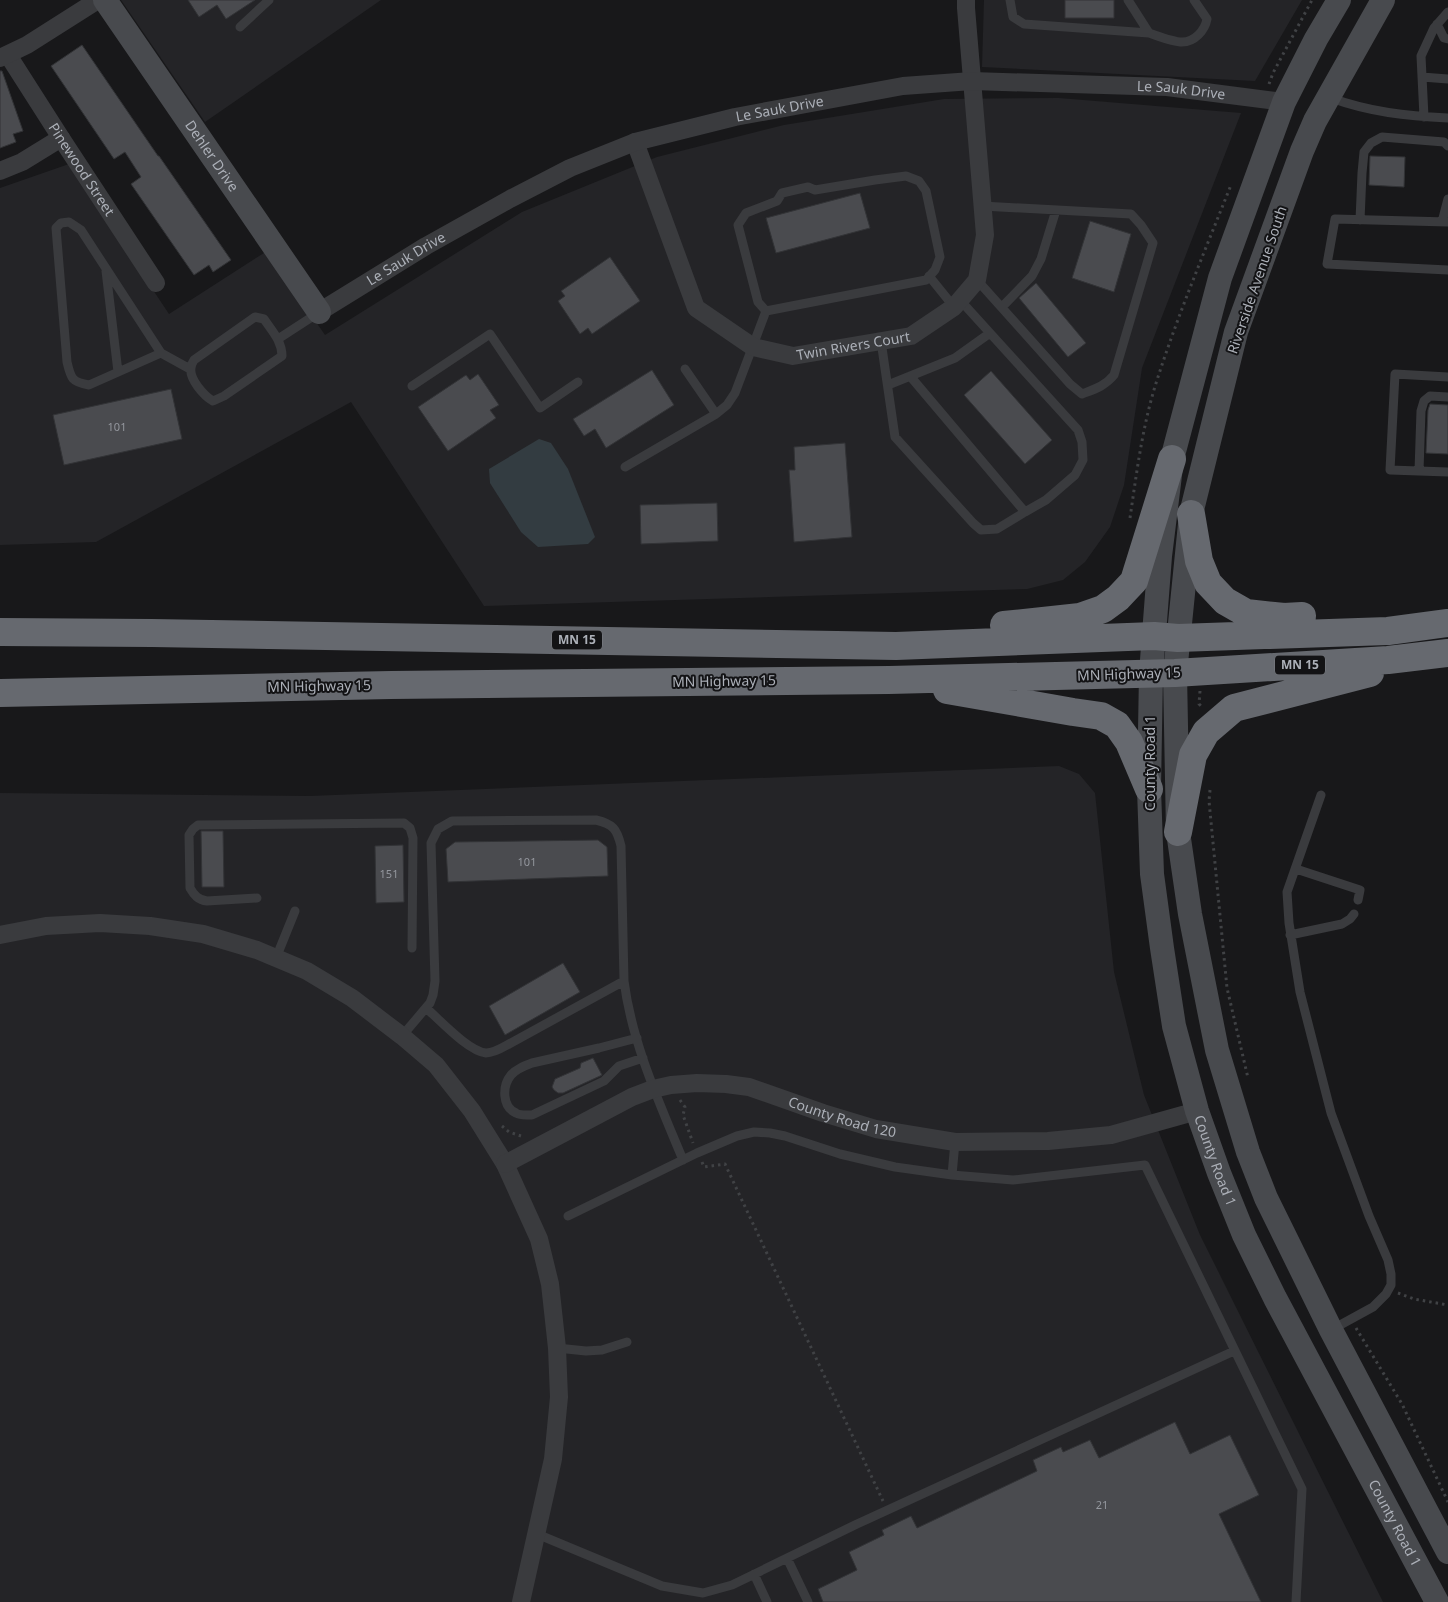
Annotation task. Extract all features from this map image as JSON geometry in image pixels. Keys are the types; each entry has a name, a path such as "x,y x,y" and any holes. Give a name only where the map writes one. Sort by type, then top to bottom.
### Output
{"highway":[{"path":"833,645 1080,617 1103,609 1118,598 1134,581 1172,459"},
{"path":"1192,514 1199,561 1208,583 1225,601 1246,613 1284,617 1361,613 1436,625"},
{"name":"MN 15","path":"0,632 162,633 896,646 1388,631 1436,625"},
{"path":"1178,832 1193,755 1206,732 1234,708 1437,654"},
{"name":"MN Highway 15","path":"0,693 381,685 889,680 1163,673 1388,660 1437,654"},
{"path":"889,680 1101,716 1116,725 1129,742 1149,789"}],"street":[{"path":"4,57 27,45 98,0"},
{"name":"Dehler Drive","path":"105,0 319,312"},
{"path":"966,0 985,235 977,280"},
{"path":"1166,637 1160,556 1172,459 1220,278 1284,102 1316,39 1339,0"},
{"name":"Riverside Avenue South","path":"1166,637 1192,514 1236,332 1302,150 1315,121 1383,0"},
{"name":"Pinewood Street","path":"4,57 156,283"},
{"name":"Le Sauk Drive","path":"319,312 426,246 570,168 635,142 735,117 903,86 972,81 1167,87 1284,102"},
{"path":"0,171 22,162 60,138"},
{"name":"Twin Rivers Court","path":"635,142 696,308 753,348 793,356 911,336 957,303 977,280"},
{"name":"County Road 1","path":"1166,637 1149,789 1152,874 1174,1026 1197,1111 1219,1172 1252,1250 1275,1298 1437,1602"},
{"name":"County Road 1","path":"1163,673 1178,832 1196,942 1217,1050 1248,1152 1266,1198 1341,1325 1448,1552"},
{"path":"0,935 46,926 100,923 150,926 203,934 257,950 307,971 352,998 436,1065 472,1111 506,1164 539,1239 550,1284 557,1348 559,1397 553,1459 521,1602"},
{"name":"County Road 120","path":"506,1164 632,1097 653,1089 696,1084 726,1084 749,1087 876,1129 955,1142 1048,1141 1111,1135 1197,1111"}],"lane":[{"path":"240,27 269,0"},
{"path":"1010,0 1013,17 1024,24 1149,33 1183,42 1196,37 1205,29 1207,19 1194,0"},
{"path":"1128,0 1149,33"},
{"path":"1424,117 1421,56 1434,28 1448,12"},
{"path":"1437,24 1444,38 1448,39"},
{"path":"1422,77 1448,79"},
{"path":"1329,97 1356,107 1407,116 1448,118"},
{"path":"1360,220 1364,152 1371,143 1382,137 1444,142 1448,146"},
{"path":"906,176 919,181 926,190 940,257 935,270 926,280 766,311 758,302 738,225 746,213 777,201 782,194 808,187 815,190 906,176"},
{"path":"1448,199 1445,222 1335,219 1327,264 1448,270"},
{"path":"977,280 1070,384 1082,394 1099,388 1114,375 1152,243 1141,225 1131,214 982,206"},
{"path":"1002,308 1032,276 1040,259 1056,210"},
{"path":"161,353 89,385 76,382 70,375 67,362 56,228 61,223 69,222 81,230 161,353 190,369"},
{"path":"106,269 118,372"},
{"path":"881,341 895,437 981,530 997,529 1046,500 1075,475 1084,460 1082,442 1078,430 990,333 929,276"},
{"path":"625,467 716,414 727,405 735,393 766,311"},
{"path":"278,339 319,312"},
{"path":"255,316 264,319 278,339 282,348 282,356 224,396 213,401 205,396 192,378 190,369 194,360 255,316"},
{"path":"888,385 955,358 990,333"},
{"path":"412,386 490,334 540,408 578,382"},
{"path":"685,369 716,414"},
{"path":"1448,377 1394,374 1390,470 1448,472"},
{"path":"910,376 1025,512"},
{"path":"1419,471 1421,411 1424,401 1430,396 1448,396"},
{"path":"1322,795 1287,892 1290,935 1300,992 1331,1113 1369,1216 1388,1260 1391,1274 1391,1285 1386,1294 1373,1307 1341,1325"},
{"path":"402,1036 430,1003 433,995 435,981 431,843 438,829 452,821 596,820 612,826 619,837 621,846 624,980 630,1014 653,1089 683,1160"},
{"path":"257,898 207,901 200,900 194,895 190,888 190,835 193,829 198,825 404,823 410,828 413,838 412,948"},
{"path":"1296,868 1360,890 1358,900"},
{"path":"276,958 295,911"},
{"path":"1290,935 1342,924 1350,920 1354,914"},
{"path":"426,1008 470,1046 487,1053 494,1052 624,980"},
{"path":"637,1038 532,1063 523,1067 511,1075 505,1089 505,1098 512,1111 523,1115 532,1115 604,1081 619,1066 643,1058"},
{"path":"568,1216 697,1153 737,1136 754,1132 770,1133 895,1168 952,1175 1012,1180 1146,1165 1302,1490 1296,1602"},
{"path":"952,1175 955,1142"},
{"path":"557,1348 602,1350 628,1342"},
{"path":"537,1534 662,1586 704,1593 732,1585 887,1510 1234,1351"},
{"path":"788,1558 808,1602"},
{"path":"754,1574 767,1602"}],"path":[{"path":"1273,74 1312,0"},
{"path":"1129,521 1140,448 1158,378 1234,178"},
{"path":"1210,785 1209,801 1227,988 1250,1085"},
{"path":"672,1086 685,1107 683,1115 685,1124 704,1167 725,1164 887,1510"},
{"path":"1388,1289 1414,1299 1448,1305"},
{"path":"1341,1325 1402,1404 1448,1502"}],"shaded area":[{"path":"121,0 381,0 205,122"},
{"path":"984,0 1302,0 1255,81 982,67"},
{"path":"1059,98 1241,113 1142,368 1124,485 1110,527 1085,562 1063,580 1027,589 484,606 351,402 96,542 0,545 0,188 69,164 169,314 267,251 325,335 522,212 657,157 784,125 944,99"},
{"path":"539,439 551,443 568,469 595,537 588,544 538,547 521,532 490,483 489,469"},
{"path":"1059,766 1079,774 1095,793 1114,972 1144,1095 1200,1235 1383,1602 0,1602 0,793 310,796"}],"building":[{"path":"188,0 255,0 226,19 217,5 199,17"},
{"path":"1065,0 1114,0 1114,18 1065,18"},
{"path":"82,45 231,260 213,272 209,265 194,275 131,184 141,177 125,152 114,159 51,66"},
{"path":"0,71 2,71 23,131 13,134 16,142 0,148"},
{"path":"1370,156 1405,157 1404,187 1369,185"},
{"path":"860,193 870,228 776,253 766,218"},
{"path":"1090,221 1131,234 1114,292 1072,278"},
{"path":"610,257 640,301 592,334 588,328 580,334 558,301 565,296 561,291"},
{"path":"1036,283 1086,343 1068,357 1019,298"},
{"path":"652,370 674,405 606,448 595,429 584,436 573,419"},
{"path":"991,371 1052,440 1025,464 964,395"},
{"path":"478,374 499,405 490,410 496,418 448,451 418,407 466,375 470,380"},
{"path":"171,389 182,439 64,465 53,415"},
{"path":"1430,404 1448,405 1448,454 1426,453 1428,410"},
{"path":"845,443 852,537 794,542 789,470 795,470 794,447"},
{"path":"717,503 718,541 641,544 640,505"},
{"path":"201,831 223,831 224,887 202,887"},
{"path":"598,840 607,847 608,876 448,882 446,849 455,842"},
{"path":"403,845 404,902 376,903 375,846"},
{"path":"563,963 580,992 505,1035 489,1006"},
{"path":"593,1058 602,1075 563,1093 558,1093 554,1090 552,1087 555,1079 580,1068 581,1063"},
{"path":"1175,1422 1190,1454 1230,1435 1259,1495 1219,1514 1261,1602 823,1602 818,1589 857,1570 849,1552 884,1535 882,1530 911,1516 917,1528 1037,1471 1033,1460 1061,1447 1063,1452 1090,1440 1099,1458"}]}
